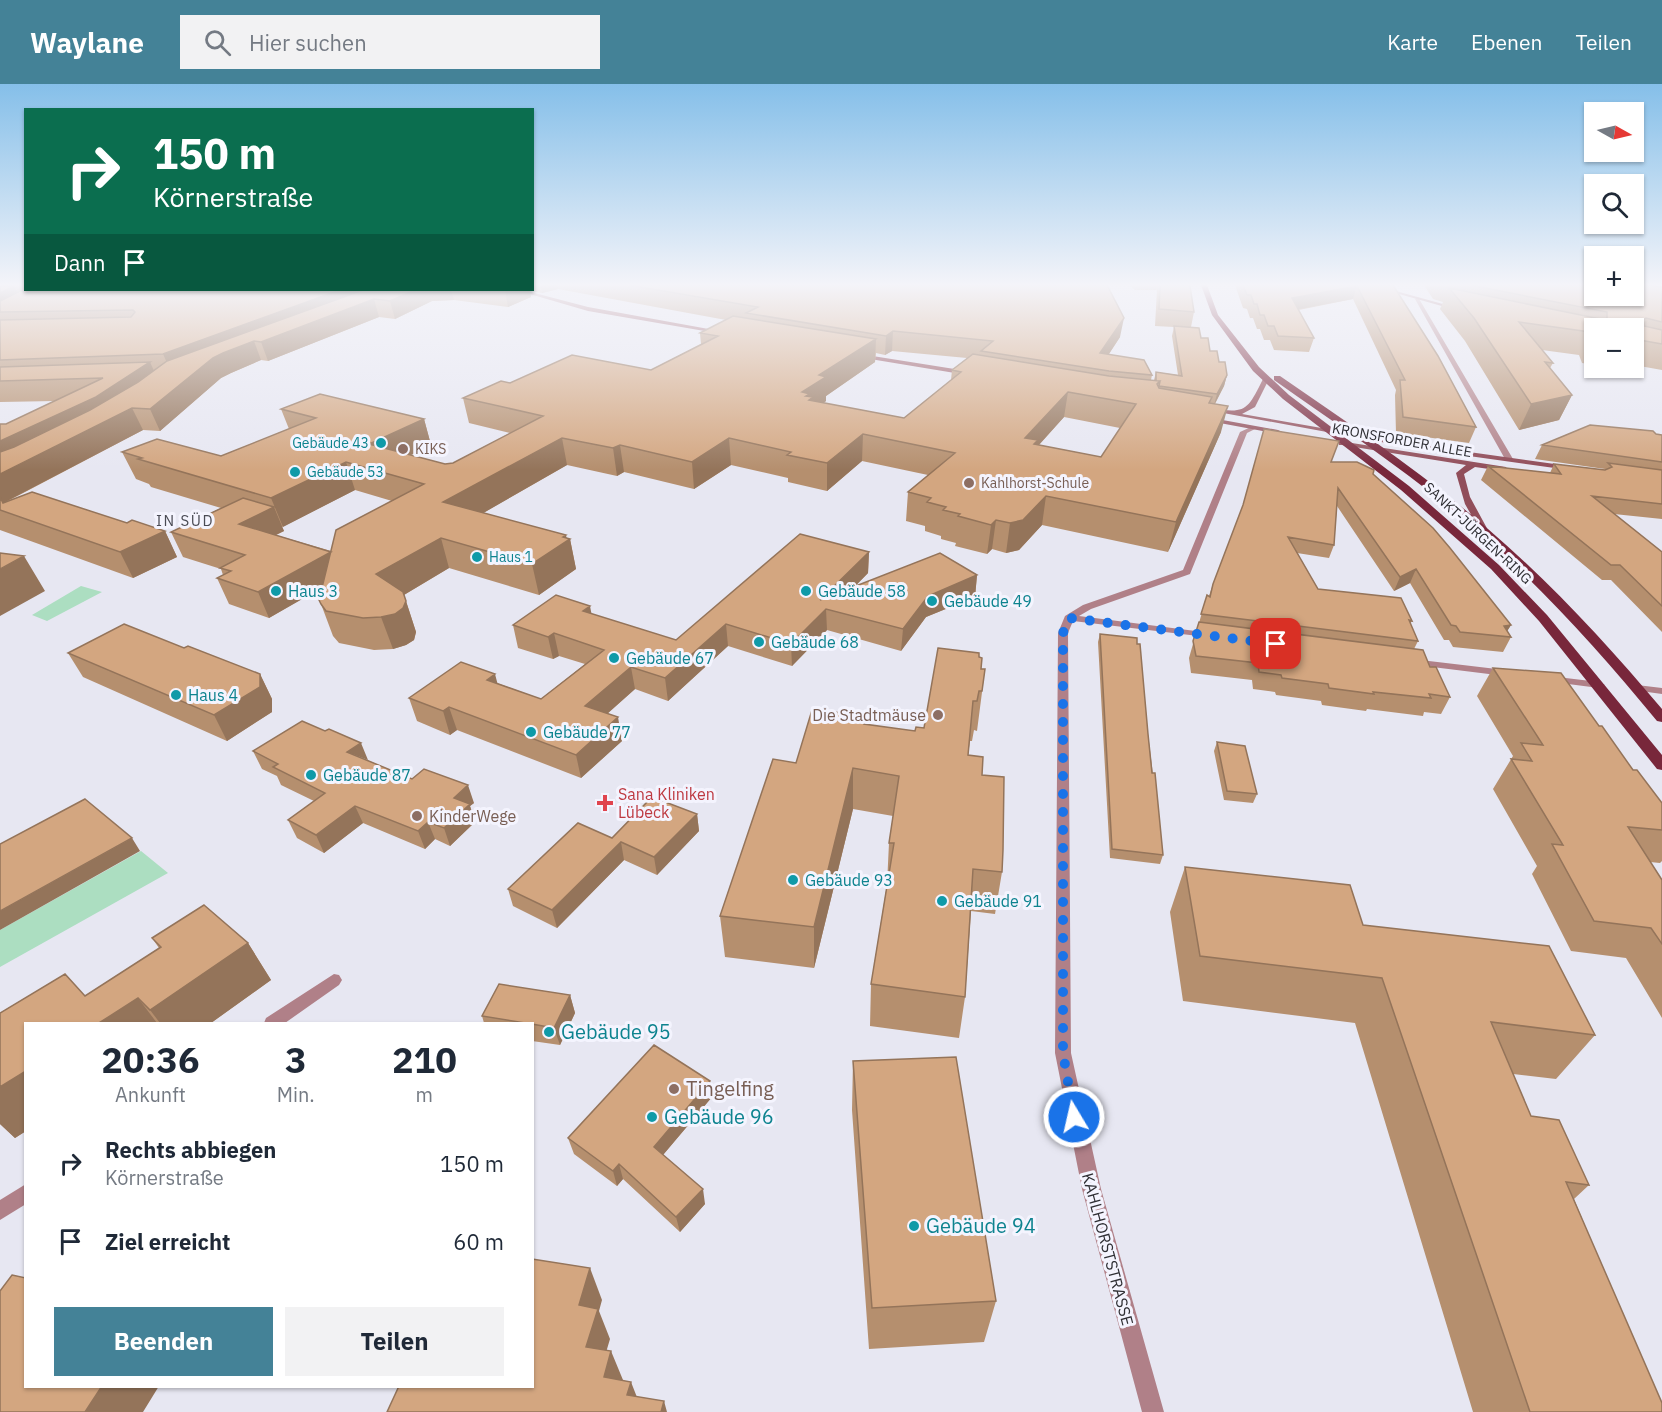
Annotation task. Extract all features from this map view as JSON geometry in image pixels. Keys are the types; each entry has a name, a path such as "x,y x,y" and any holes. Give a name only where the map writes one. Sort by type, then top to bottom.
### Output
{"main road":[{"name":"SANKT-JÜRGEN-RING","path":"1240,347 1266,379 1330,436 1350,445 1449,525 1495,567 1543,618 1662,765"},
{"name":"SANKT-JÜRGEN-RING","path":"1245,354 1381,450 1485,532 1524,566 1662,718"},
{"path":"855,355 973,374"},
{"path":"1236,414 1253,406 1266,379"},
{"name":"KRONSFORDER ALLEE","path":"1201,409 1236,414 1330,436 1361,437 1576,469"},
{"path":"1197,417 1292,434"},
{"name":"KRONSFORDER ALLEE","path":"1350,445 1513,471"},
{"path":"1473,465 1460,473 1462,487 1464,498 1485,532"},
{"path":"1535,473 1568,477"}],"street":[{"path":"1446,347 1509,459"},
{"path":"1069,618 1087,607 1187,572 1244,432 1253,428"},
{"path":"1069,618 1218,637"},
{"name":"KAHLHORSTSTRASSE","path":"1069,618 1063,633 1063,1053 1074,1117 1153,1412"},
{"path":"1401,660 1514,674"},
{"path":"1537,677 1599,685"},
{"path":"1637,688 1662,691"},
{"path":"273,1022 334,980"},
{"path":"0,1211 24,1194"}],"green space":[{"path":"81,586 102,592 47,621 32,615"},
{"path":"141,851 168,873 0,967 0,930"}],"building":[{"path":"0,347 182,347 163,354 0,360"},
{"path":"206,347 239,347 213,358 150,409 132,408 0,474 0,452 90,410 138,382 167,361"},
{"path":"696,347 863,347 819,375 826,377 802,392 810,394 806,396 813,397 809,400 904,418 961,372 952,370 973,354 1109,376 1160,381 1157,384 1159,388 1212,397 1209,403 1228,406 1176,522 1046,496 1023,520 1010,523 996,520 991,525 958,516 960,514 943,510 946,507 927,502 931,498 908,492 955,453 863,434 827,463 787,455 791,452 729,438 692,462 620,445 613,448 562,438 443,502 566,535 563,537 570,539 532,564 441,538 376,574 403,592 406,601 403,608 395,614 363,618 326,611 319,600 336,530 424,484 346,462 271,498 138,459 142,458 122,452 157,439 221,456 316,418 281,409 320,394 424,419 369,444 445,464 453,463 543,416 463,398 501,381 510,383 572,355 651,370","holes":["1068,392 1136,404 1101,457 1034,444 1038,440 1025,438"]},
{"path":"986,347 1104,347 1100,353 1144,360 1152,375 1109,371 981,351"},
{"path":"1177,347 1209,347 1210,351 1217,351 1219,362 1225,362 1227,375 1217,394 1159,386 1160,381 1156,381 1156,372 1182,376"},
{"path":"1388,347 1432,347 1476,427 1403,417 1400,380 1405,380"},
{"path":"1493,347 1540,347 1553,363 1545,362 1572,395 1531,404"},
{"path":"150,362 96,397 0,441 0,424 6,424 103,378 0,381 0,367"},
{"path":"1590,425 1653,431 1662,435 1662,462 1542,445"},
{"path":"1264,429 1339,441 1331,462 1357,462 1374,470 1373,474 1433,528 1450,548 1511,625 1504,626 1511,637 1460,632 1456,626 1451,625 1416,569 1400,577 1338,488 1334,545 1288,537 1318,589 1401,598 1418,641 1201,614 1207,595 1210,597 1243,505"},
{"path":"1608,463 1662,470 1662,504 1592,496 1662,552 1662,606 1620,565 1611,565 1488,466 1561,474 1554,464 1605,470 1612,467"},
{"path":"32,492 127,523 132,520 165,531 120,552 0,510 0,497 3,503"},
{"path":"243,498 274,507 239,524 331,552 258,592 217,578 231,571 220,568 245,555 171,532"},
{"path":"800,534 869,552 820,600 940,553 977,575 928,596 903,629 826,609 791,644 726,624 665,678 631,667 585,706 618,717 576,755 449,707 443,711 409,698 461,662 495,674 487,680 541,699 604,650 554,633 548,637 513,625 556,595 590,606 583,611 676,640"},
{"path":"0,553 24,556 0,569"},
{"path":"1199,622 1423,650 1430,667 1436,667 1450,697 1429,694 1431,698 1373,692 1374,694 1329,688 1328,684 1282,678 1281,675 1259,672 1258,663 1196,656 1193,641"},
{"path":"124,624 184,648 188,646 260,674 260,687 214,715 68,653"},
{"path":"1100,634 1137,638 1137,644 1140,644 1152,773 1155,773 1163,855 1112,849"},
{"path":"938,648 979,653 979,657 982,658 981,669 985,669 982,691 979,691 977,701 973,701 968,755 983,757 982,775 1004,777 1002,872 973,869 965,997 871,984 894,843 889,843 899,776 853,768 814,927 720,916 773,759 796,763 812,710 866,715 864,724 915,731 916,727 924,728"},
{"path":"1493,668 1561,673 1633,770 1637,770 1662,803 1662,830 1628,827 1662,880 1662,944 1651,928 1594,921 1552,844 1563,845 1511,759 1532,761 1521,743 1543,745"},
{"path":"302,721 325,731 329,729 361,743 347,752 412,779 424,769 468,785 454,798 470,804 444,828 428,822 418,831 355,806 316,835 288,820 325,793 273,767 278,764 253,751"},
{"path":"1217,742 1245,746 1257,794 1227,791"},
{"path":"652,797 697,814 654,857 621,842 552,910 508,889 578,823 612,838"},
{"path":"85,799 132,838 0,911 0,844"},
{"path":"1185,867 1350,885 1363,925 1549,946 1595,1035 1491,1022 1531,1116 1559,1120 1589,1185 1566,1182 1662,1403 1662,1412 1530,1412 1382,978 1200,956"},
{"path":"204,905 248,943 150,1010 138,998 101,1022 24,1022 24,1072 0,1087 0,1013 65,974 85,996 161,947 152,938"},
{"path":"499,984 570,995 554,1028 534,1024 534,1022 482,1016"},
{"path":"654,1045 710,1081 654,1147 703,1189 676,1217 619,1164 613,1171 568,1138"},
{"name":"Gebäude 94","path":"956,1057 996,1301 872,1308 853,1061"},
{"path":"534,1259 590,1268 579,1305 598,1309 586,1347 611,1351 604,1377 631,1382 627,1395 664,1401 661,1412 387,1412 398,1388 534,1388"},
{"path":"12,1275 24,1278 24,1388 101,1388 85,1412 0,1412 0,1291"}],"place":[{"name":"Gebäude 43","path":"381,443"},
{"name":"KIKS","path":"403,449"},
{"name":"Gebäude 53","path":"295,472"},
{"name":"Kahlhorst-Schule","path":"969,483"},
{"name":"Haus 1","path":"477,557"},
{"name":"Haus 3","path":"276,591"},
{"name":"Gebäude 58","path":"806,591"},
{"name":"Gebäude 49","path":"932,601"},
{"name":"Gebäude 68","path":"759,642"},
{"name":"Gebäude 67","path":"614,658"},
{"name":"Haus 4","path":"176,695"},
{"name":"Die Stadtmäuse","path":"938,715"},
{"name":"Gebäude 77","path":"531,732"},
{"name":"Gebäude 87","path":"311,775"},
{"name":"Sana Kliniken Lübeck","path":"605,803"},
{"name":"KinderWege","path":"417,816"},
{"name":"Gebäude 93","path":"793,880"},
{"name":"Gebäude 91","path":"942,901"},
{"name":"Gebäude 95","path":"549,1032"},
{"name":"Tingelfing","path":"674,1089"},
{"name":"Gebäude 96","path":"652,1117"},
{"name":"Gebäude 94","path":"914,1226"}],"district":[{"name":"IN SÜD","path":"185,521"}],"route":[{"path":"1074,1117 1063,1053 1063,633 1069,618 1276,644"}]}
